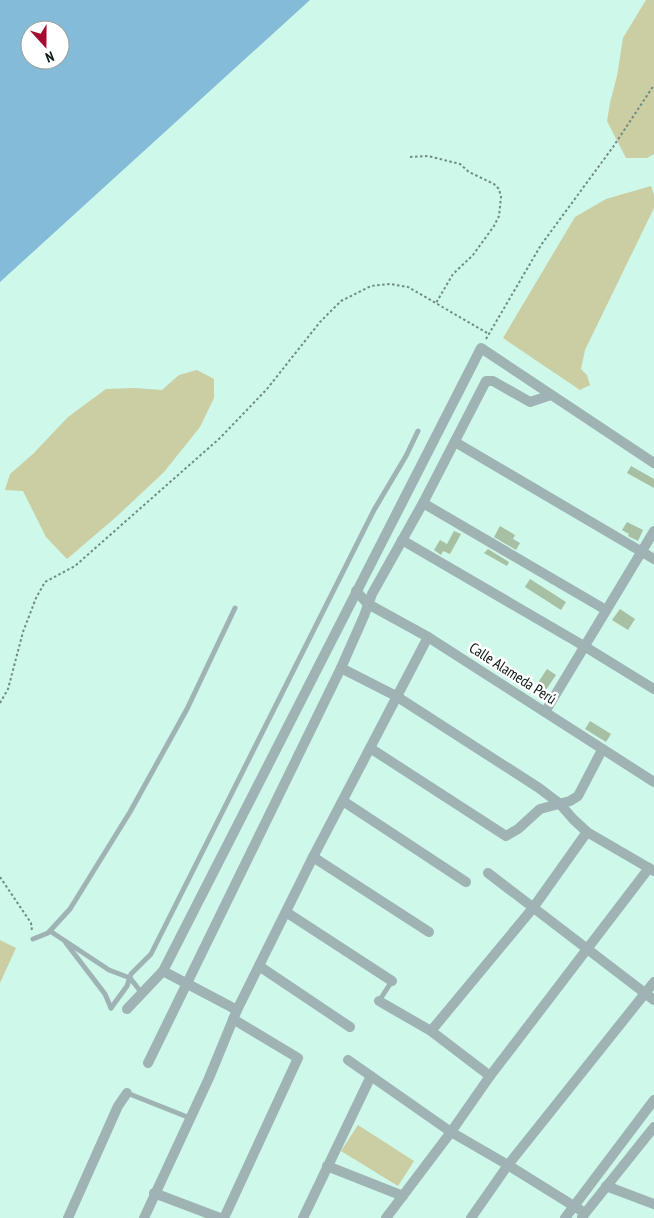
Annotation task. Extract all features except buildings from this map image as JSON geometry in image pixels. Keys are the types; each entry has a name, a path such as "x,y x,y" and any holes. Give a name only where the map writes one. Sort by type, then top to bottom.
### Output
{"street":[{"path":"127,1009 141,992 163,971 481,348 654,463"},
{"path":"148,1063 341,668 372,594 423,503 486,381 493,381 530,402 551,394"},
{"path":"455,442 654,559"},
{"path":"423,503 606,610"},
{"path":"545,712 654,530"},
{"path":"402,540 654,689"},
{"name":"Calle Alameda Perú","path":"356,591 368,604 428,637 654,782"},
{"path":"144,1218 235,1015 313,857 428,637"},
{"path":"341,668 396,696 539,788 560,804 573,820 587,832 652,870 586,950 490,1076 451,1132 386,1218"},
{"path":"370,748 506,836 540,809 570,802 578,796 602,750"},
{"path":"343,801 466,882"},
{"path":"431,1032 533,908 587,832"},
{"path":"313,857 429,932"},
{"path":"488,873 586,950 654,1000"},
{"path":"286,912 392,981"},
{"path":"259,966 350,1027"},
{"path":"163,971 235,1015 298,1058 224,1218"},
{"path":"471,1218 508,1165 654,982"},
{"path":"379,1001 431,1032 490,1076"},
{"path":"348,1060 451,1132 508,1165 574,1207 583,1216 654,1127"},
{"path":"303,1218 371,1076"},
{"path":"68,1218 118,1106 127,1093"},
{"path":"565,1218 654,1100"},
{"path":"328,1166 403,1196"},
{"path":"606,1186 654,1204"},
{"path":"154,1193 220,1218"}],"lane":[{"path":"62,938 100,988 112,1008 127,986 134,970 151,954 374,510 406,456 418,431"},
{"path":"33,938 41,937 50,931 75,902 130,812 187,709 235,608"},
{"path":"50,931 109,970 130,978 141,992"},
{"path":"379,1001 392,981"},
{"path":"127,1093 190,1118"}],"path":[{"path":"481,348 541,245 612,147 654,84"},
{"path":"410,157 428,156 460,164 469,172 494,184 499,189 501,197 499,216 494,226 473,255 453,274 436,303"},
{"path":"0,703 8,690 23,632 36,598 45,582 75,566 220,438 267,389 320,322 341,301 371,286 390,284 408,287 489,334"},
{"path":"0,877 31,923 33,938"}],"green space":[{"path":"646,0 654,0 654,154 647,158 626,158 607,121 623,38"},
{"path":"651,186 654,195 654,208 585,350 581,369 587,375 590,385 580,390 503,338 575,217 606,199"},
{"path":"197,370 214,379 214,398 200,427 164,472 67,559 46,537 23,491 5,490 10,474 33,454 68,417 106,389 135,388 162,390 179,375"},
{"path":"0,940 16,948 0,983"},
{"path":"358,1125 414,1161 398,1186 341,1151"}],"water":[{"path":"0,0 310,0 0,282"}]}
